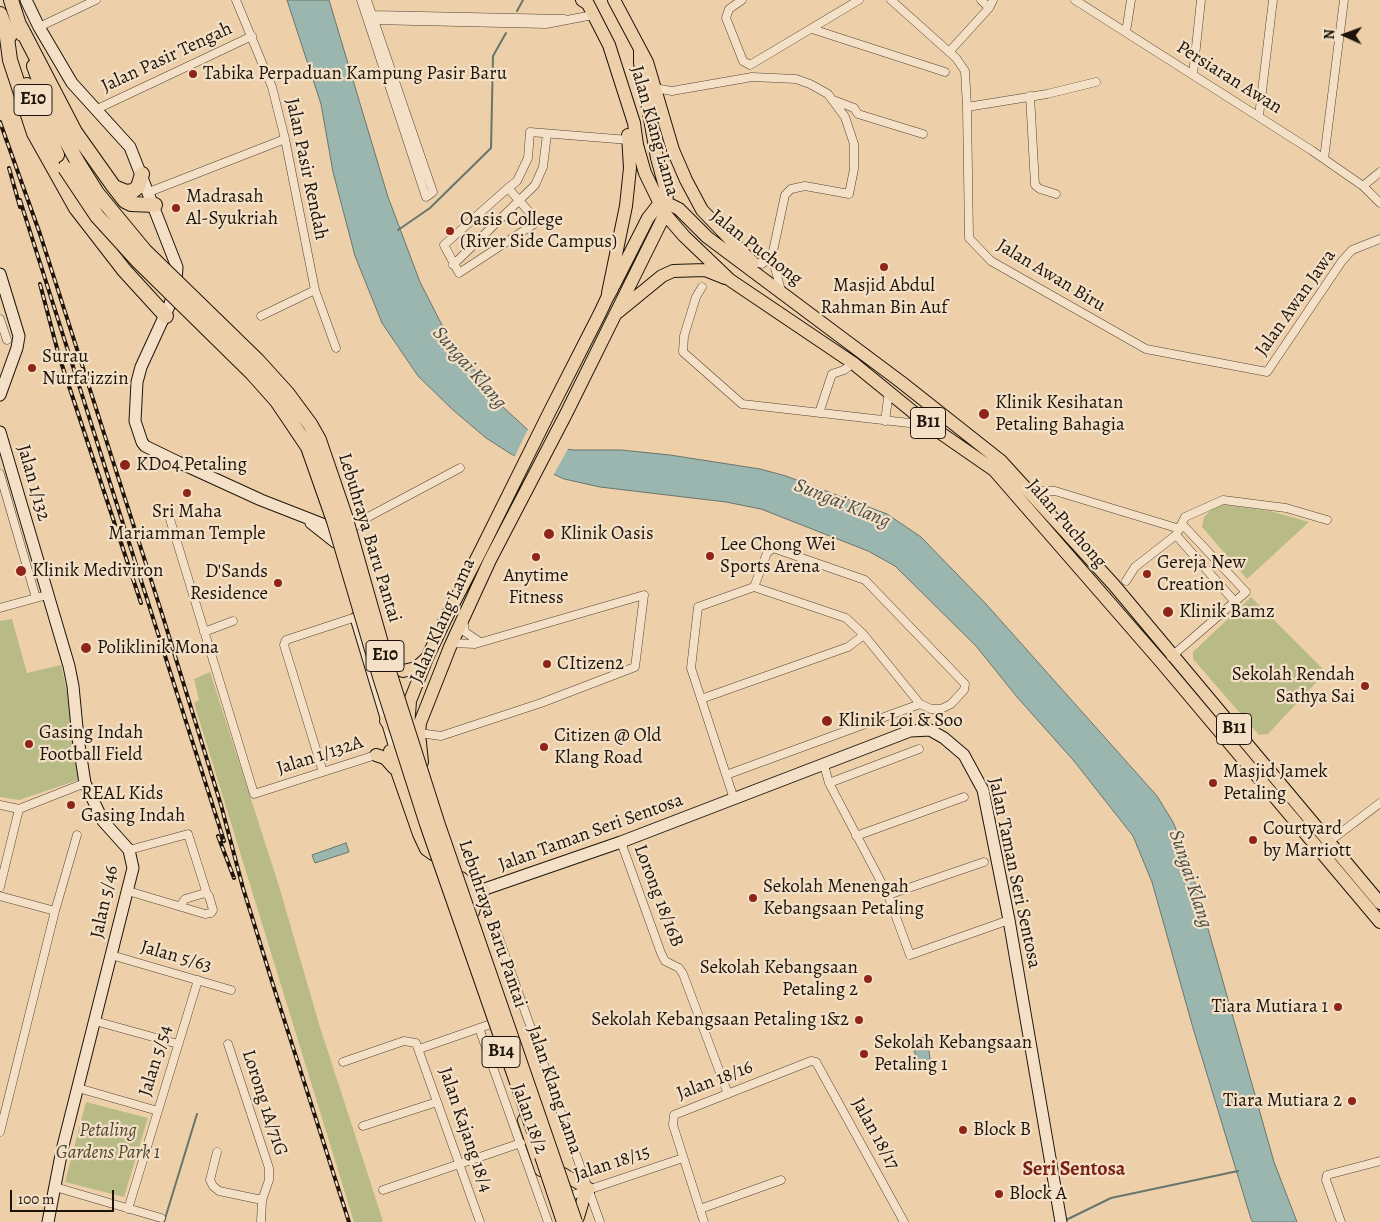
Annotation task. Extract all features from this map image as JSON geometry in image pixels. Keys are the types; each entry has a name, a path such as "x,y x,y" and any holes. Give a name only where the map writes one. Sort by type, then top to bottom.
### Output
{"highway":[{"name":"Lebuhraya Baru Pantai","path":"11,0 13,28 51,145 65,168 97,216 138,261 252,373 277,401 308,447 334,520 380,680 427,824 564,1222"},
{"name":"Lebuhraya Baru Pantai","path":"0,14 13,28 51,112 77,161 97,193 145,251 258,361 287,393 310,424 319,440 434,813 578,1220"},
{"path":"13,28 46,73 75,132 125,201 131,204 152,198"},
{"path":"13,28 10,60 34,133 71,200 124,270 166,316"},
{"path":"114,187 126,192 133,191 138,187 142,174"},
{"path":"545,1163 558,1222"}],"main road":[{"path":"614,0 647,62 673,150 702,210 769,282"},
{"name":"Jalan Klang Lama","path":"588,5 609,45 620,76 645,174 663,208"},
{"name":"Jalan Klang Lama","path":"578,1220 468,895 427,782 413,732 410,701 427,658 512,502 564,417 615,314 663,208 667,194 657,158 640,63 640,52"},
{"path":"607,298 626,206 630,168 629,140 620,76"},
{"name":"Jalan Klang Lama","path":"558,1222 433,854 407,784 405,767 413,732 420,723 442,666 550,411 648,218 663,208"},
{"name":"Jalan Puchong","path":"663,208 684,236 730,280 853,363 929,425 994,470 1172,656"},
{"name":"Jalan Puchong","path":"663,208 680,209 707,237 769,282 1001,461 1114,585 1323,846 1380,922"},
{"path":"615,314 662,276 673,271 704,270 730,280"},
{"path":"433,854 426,849 419,834 397,772 392,750 413,732 414,724 448,642 463,620"},
{"path":"387,655 397,668 403,670 416,668 427,658"},
{"path":"386,721 393,729 413,732"},
{"path":"376,755 389,761 397,772"},
{"name":"Jalan Puchong","path":"1323,846 1380,903"},
{"path":"461,878 472,887 484,890 477,898 473,912"},
{"path":"563,1174 588,1190 578,1220"}],"street":[{"path":"26,0 39,27 72,83 130,147 152,198 178,271 166,316 147,353 137,382 135,421 142,442 178,462 324,525 340,527 353,528 370,516 460,468"},
{"path":"39,27 96,0"},
{"name":"Jalan Pasir Rendah","path":"236,0 272,87 285,139 315,290 336,348"},
{"path":"361,0 372,18 433,192 426,197 372,18 368,0"},
{"path":"742,0 729,9 726,18 743,61 750,65 859,0"},
{"name":"Jalan Awan Biru","path":"891,0 950,52 965,70 969,238 982,254 1075,310 1147,349 1265,373"},
{"path":"981,0 989,8"},
{"path":"950,52 989,8 993,0"},
{"name":"Persiaran Awan","path":"1075,0 1324,159 1363,186 1380,203"},
{"path":"1126,32 1130,0"},
{"path":"1193,75 1202,0"},
{"path":"1259,116 1273,0"},
{"path":"1324,159 1344,0"},
{"path":"372,18 546,24 573,19 588,5"},
{"path":"812,28 946,72"},
{"name":"Jalan Pasir Tengah","path":"95,110 252,36"},
{"path":"654,88 672,90 752,77 778,77 810,84 822,89 834,100 848,126 854,144 854,169 848,194 805,186 791,189 785,195 781,204 772,256 781,292"},
{"path":"967,107 1096,82"},
{"path":"1030,96 1035,185 1040,190 1056,194"},
{"path":"834,100 854,108 858,114"},
{"path":"848,126 852,116 858,114 923,134"},
{"path":"508,188 531,214 534,224 459,273 453,265 444,245 508,188 517,181 524,170 528,158 530,132 629,140"},
{"path":"453,265 519,202 540,177 545,159 547,134"},
{"path":"152,198 285,139"},
{"path":"1363,186 1380,172"},
{"name":"Jalan Awan Jawa","path":"1265,373 1297,331 1342,261 1352,250 1380,239"},
{"path":"751,261 762,264 772,256"},
{"path":"0,274 20,336 0,395"},
{"path":"702,287 696,297 684,336 683,352 742,404 929,425"},
{"path":"261,316 315,290"},
{"path":"0,319 6,336"},
{"path":"819,413 832,374 844,370 853,363"},
{"path":"885,421 889,392"},
{"name":"Jalan 1/132","path":"0,432 8,498 27,546"},
{"path":"0,474 8,498"},
{"path":"1029,491 1055,491 1179,529 1246,592 1172,656"},
{"path":"1126,582 1135,567 1179,529 1185,517 1223,500 1286,508 1327,520"},
{"path":"302,515 335,542"},
{"path":"169,516 204,632 234,621"},
{"path":"340,527 335,532 335,542 386,721 392,750 407,784"},
{"path":"353,528 387,655 384,667 374,668 368,662"},
{"path":"1179,529 1235,602"},
{"name":"Jalan 5/46","path":"27,546 41,597 74,686 78,738 85,783 103,821 130,850 133,869 78,1088 48,1222"},
{"path":"734,799 691,668 698,607 754,587 846,618 864,635 920,704 931,709 941,709 951,704 964,690 964,684 865,580 773,548 767,553 754,587"},
{"path":"413,732 441,736 540,703 634,667 644,595 480,642 468,645 452,643"},
{"path":"0,608 41,597"},
{"path":"323,772 284,645 286,640 356,617"},
{"path":"463,620 465,632 480,642"},
{"name":"Jalan 1/132A","path":"204,632 254,794 392,750"},
{"path":"701,698 848,647 864,635"},
{"path":"726,775 920,704"},
{"name":"Jalan Taman Seri Sentosa","path":"449,901 621,842 920,730 930,730 954,745 975,772 983,790 1009,920 1060,1218"},
{"path":"829,783 919,749"},
{"path":"824,765 829,783 888,894 910,955 1009,920"},
{"path":"0,805 19,809 85,783"},
{"path":"856,836 964,797"},
{"path":"1323,846 1380,803"},
{"path":"0,887 19,809"},
{"path":"128,891 205,914 211,913 213,906 207,894 188,834 130,850"},
{"path":"0,1132 55,911 77,835"},
{"name":"Lorong 18/16B","path":"621,842 660,953 666,961 679,968 683,974 728,1094"},
{"path":"888,894 984,862"},
{"path":"180,906 185,899 207,894"},
{"path":"0,896 55,911"},
{"path":"495,927 600,1222"},
{"name":"Jalan 5/63","path":"112,955 231,990"},
{"name":"Jalan 5/54","path":"128,1209 198,980"},
{"path":"95,1021 178,1044"},
{"path":"343,1062 409,1041 416,1043 419,1049 491,1024"},
{"name":"Jalan 18/2","path":"479,1028 548,1222"},
{"name":"Lorong 1A/71G","path":"228,1044 268,1168 269,1180 262,1200 261,1222"},
{"name":"Jalan Kajang 18/4","path":"419,1049 480,1222"},
{"name":"Jalan 18/16","path":"704,1222 673,1125 674,1115 811,1061 816,1062"},
{"name":"Jalan 18/17","path":"816,1062 904,1222"},
{"path":"78,1088 158,1111"},
{"path":"363,1126 437,1102"},
{"path":"384,1190 521,1144"},
{"path":"217,1152 210,1180 213,1186 219,1191 262,1200"},
{"name":"Jalan 18/15","path":"552,1202 683,1158"},
{"path":"1341,1222 1326,1180 1330,1173 1380,1161"},
{"path":"700,1210 781,1180"},
{"path":"55,1187 161,1218"}],"green space":[{"path":"1217,504 1270,511 1309,522 1247,579 1202,527 1204,517"},
{"path":"1251,597 1326,672 1268,734 1259,735 1193,659 1193,652"},
{"path":"12,619 27,673 61,665 87,777 19,800 0,797 0,621"},
{"path":"210,672 279,886 319,1024 383,1221 381,1222 354,1222 194,703 199,700 194,679"},
{"name":"Petaling Gardens Park 1","path":"86,1102 148,1118 124,1197 65,1182"}],"water":[{"name":"Sungai Klang","path":"287,0 329,0 388,197 420,282 446,333 503,407 528,430 562,448 573,450 621,450 670,455 760,469 786,476 887,514 921,537 986,604 1157,796 1173,822 1188,858 1274,1162 1297,1222 1253,1222 1251,1219 1193,1028 1152,882 1133,836 1074,761 1017,697 976,646 895,566 868,551 761,509 726,502 600,487 564,479 511,454 486,438 453,410 418,376 382,323 355,256 333,172 321,104"},
{"path":"346,843 349,852 315,863 312,855"},
{"path":"927,1036 931,1066 921,1070 911,1042"}],"pier":[{"path":"529,427 547,438 569,447 553,476 514,458"}],"waterway":[{"path":"517,11 523,0"},
{"path":"398,230 430,208 491,148 493,56 506,33"},
{"path":"164,1222 197,1114"},
{"path":"1066,1220 1111,1198 1238,1171"}],"railway":[{"path":"0,122 40,234 163,617 221,805 243,888 349,1222"},
{"path":"9,168 20,207"},
{"path":"20,200 224,841"},
{"path":"40,284 59,356 141,603"},
{"path":"218,836 234,878"}],"place":[{"name":"Tabika Perpaduan Kampung Pasir Baru","path":"193,74"},
{"name":"Madrasah Al-Syukriah","path":"176,208"},
{"name":"Oasis College (River Side Campus)","path":"450,231"},
{"name":"Masjid Abdul Rahman Bin Auf","path":"884,267"},
{"name":"Surau Nurfa'izzin","path":"32,368"},
{"name":"Klinik Kesihatan Petaling Bahagia","path":"984,414"},
{"name":"KD04 Petaling","path":"125,465"},
{"name":"Sri Maha Mariamman Temple","path":"187,493"},
{"name":"Klinik Oasis","path":"549,534"},
{"name":"Lee Chong Wei Sports Arena","path":"710,556"},
{"name":"Anytime Fitness","path":"536,557"},
{"name":"Klinik Mediviron","path":"21,571"},
{"name":"Gereja New Creation","path":"1147,574"},
{"name":"D'Sands Residence","path":"278,583"},
{"name":"Klinik Bamz","path":"1168,612"},
{"name":"Poliklinik Mona","path":"86,648"},
{"name":"CItizen2","path":"547,664"},
{"name":"Sekolah Rendah Sathya Sai","path":"1365,686"},
{"name":"Klinik Loi & Soo","path":"827,721"},
{"name":"Gasing Indah Football Field","path":"29,744"},
{"name":"Citizen @ Old Klang Road","path":"544,747"},
{"name":"Masjid Jamek Petaling","path":"1213,783"},
{"name":"REAL Kids Gasing Indah","path":"71,805"},
{"name":"Courtyard by Marriott","path":"1253,840"},
{"name":"Sekolah Menengah Kebangsaan Petaling","path":"753,898"},
{"name":"Sekolah Kebangsaan Petaling 2","path":"868,979"},
{"name":"Tiara Mutiara 1","path":"1338,1007"},
{"name":"Sekolah Kebangsaan Petaling 1&2","path":"859,1020"},
{"name":"Sekolah Kebangsaan Petaling 1","path":"864,1054"},
{"name":"Tiara Mutiara 2","path":"1352,1101"},
{"name":"Block B","path":"963,1130"},
{"name":"Block A","path":"999,1194"}],"district":[{"name":"Seri Sentosa","path":"1074,1170"}]}
